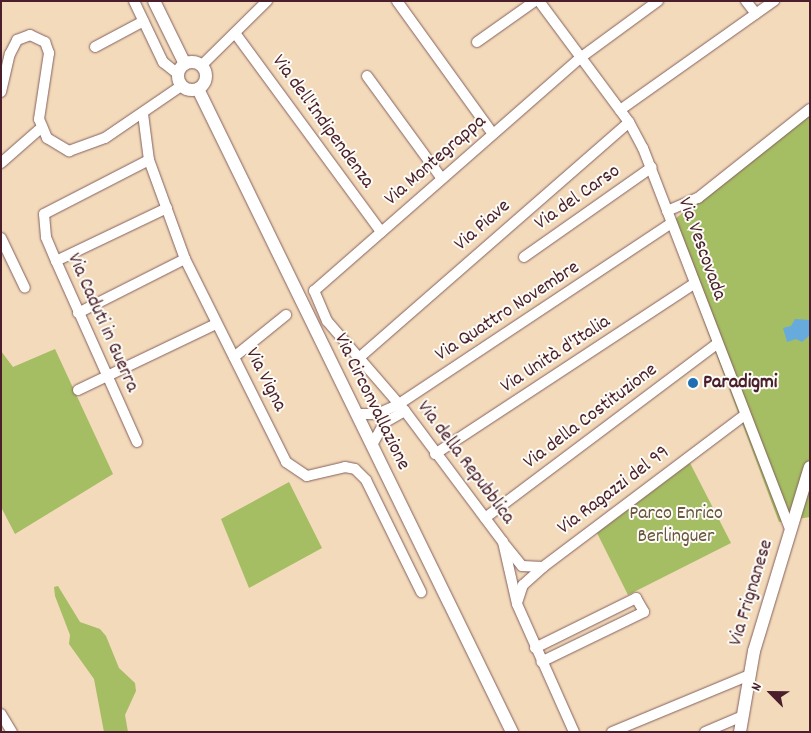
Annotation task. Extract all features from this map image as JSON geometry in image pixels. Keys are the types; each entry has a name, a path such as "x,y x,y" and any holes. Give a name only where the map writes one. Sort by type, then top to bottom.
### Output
{"main road":[{"path":"154,1 181,75 189,90 198,89 206,78 201,66 181,75"},
{"name":"Via Circonvallazione","path":"198,89 512,732"},
{"name":"Via Frignanese","path":"740,732 747,676 810,467"}],"street":[{"path":"1,92 10,54 17,40 30,35 45,42 49,53 39,110 42,127 54,145 78,151 105,138 143,114 181,75 163,62 134,1"},
{"path":"201,66 267,1"},
{"path":"397,1 493,134"},
{"path":"477,42 535,1"},
{"name":"Via Vescovada","path":"539,1 629,122 652,167 694,284 791,530"},
{"name":"Via Montegrappa","path":"314,291 580,58 658,1"},
{"path":"746,1 756,14"},
{"path":"620,110 774,1"},
{"path":"95,47 144,21"},
{"name":"Via dell'Indipendenza","path":"235,33 381,232"},
{"path":"367,76 442,179"},
{"path":"667,211 698,198 810,109"},
{"name":"Via Vigna","path":"143,114 149,160 185,259 286,462 307,476 345,467 355,470 366,480 421,592"},
{"name":"Via Piave","path":"360,356 629,122"},
{"path":"1,163 42,127"},
{"name":"Via Caduti in Guerra","path":"137,442 78,313 46,237 44,214 149,160"},
{"name":"Via del Carso","path":"524,257 652,167"},
{"path":"56,261 167,208"},
{"name":"Via Quattro Novembre","path":"356,414 377,414 402,407 671,223"},
{"path":"1,238 25,288"},
{"path":"78,313 185,259"},
{"name":"Via Unità d'Italia","path":"435,454 694,284"},
{"name":"Via della Repubblica","path":"314,291 327,321 360,356 402,407 435,454 503,542 517,604 541,662 574,732"},
{"path":"234,357 286,315"},
{"path":"78,390 216,324"},
{"name":"Via della Costituzione","path":"484,518 718,343"},
{"path":"372,445 384,423 402,407"},
{"name":"Via Ragazzi del 99","path":"517,604 523,585 543,567 745,415"},
{"path":"503,542 522,566 543,567"},
{"path":"535,648 636,598 644,612 541,662"},
{"path":"612,732 747,676"},
{"path":"1,714 12,732"},
{"path":"706,732 741,717"}],"green space":[{"path":"810,106 810,517 779,522 668,225"},
{"path":"55,349 113,474 15,534 1,507 1,351 13,367"},
{"name":"Parco Enrico Berlinguer","path":"690,463 731,543 628,595 597,533"},
{"path":"289,482 322,548 249,588 221,519"},
{"path":"58,586 80,622 100,629 106,636 119,668 135,683 136,691 125,715 128,732 104,732 94,679 69,644 70,635 55,596 54,587"}],"water":[{"path":"795,319 810,320 810,335 802,342 796,339 787,342 783,328 791,326"}],"place":[{"name":"Paradigmi","path":"693,383"}]}
